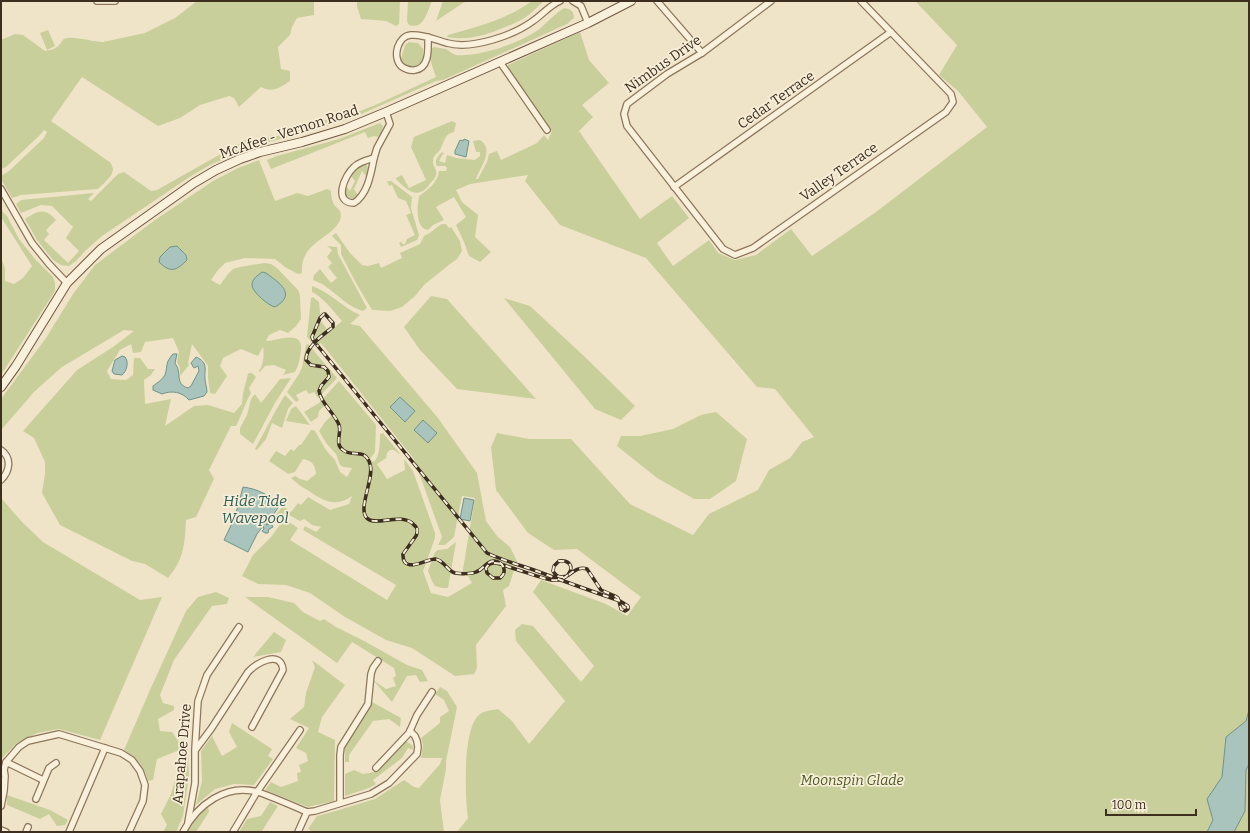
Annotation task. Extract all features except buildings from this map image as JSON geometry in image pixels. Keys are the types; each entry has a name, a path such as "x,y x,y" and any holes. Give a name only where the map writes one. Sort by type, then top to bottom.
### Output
{"main road":[{"name":"McAfee - Vernon Road","path":"1,387 16,366 67,283 101,249 194,183 216,170 260,152 302,142 345,129 386,112 588,23 631,1"}],"street":[{"path":"97,1 115,1"},
{"path":"428,37 426,61 422,68 410,71 400,65 396,51 400,41 406,36 419,35 428,37 448,44 487,42 524,26 560,1"},
{"path":"573,1 581,6 588,23"},
{"path":"657,1 702,53"},
{"name":"Nimbus Drive","path":"735,255 723,249 674,187 627,126 624,114 627,104 667,74 702,53 771,1"},
{"path":"861,1 891,32"},
{"name":"Valley Terrace","path":"735,255 753,248 946,112 953,102 951,94 891,32"},
{"name":"Cedar Terrace","path":"674,187 891,32"},
{"path":"500,62 547,130"},
{"path":"374,158 357,164 348,174 342,190 344,200 347,202 354,203 360,198 367,185 377,148 390,124 386,112"},
{"path":"1,190 32,243 67,283"},
{"path":"1,450 7,456 9,468 1,480"},
{"name":"Arapahoe Drive","path":"188,822 195,783 195,749 198,701 207,675 239,627"},
{"path":"195,749 211,729 248,672 264,660 274,659 283,665 283,670 252,727"},
{"path":"340,803 341,747 368,704 371,674 378,661"},
{"path":"376,768 410,731 417,715 432,692"},
{"path":"233,832 257,792 300,730"},
{"path":"183,832 188,822 205,804 225,792 241,790 257,792 307,812 315,811 371,794 389,783 417,754 418,747 415,736 410,731"},
{"path":"1,806 4,791 4,770 6,762 19,747 28,741 59,734 121,753 132,760 140,771 145,785 143,801 129,832"},
{"path":"69,832 105,748"},
{"path":"6,762 43,780"},
{"path":"36,799 49,768 56,763"},
{"path":"298,832 307,812"},
{"path":"1,830 6,832"}],"green space":[{"path":"197,1 314,1 314,15 297,18 290,35 278,47 281,69 290,71 290,81 273,90 261,87 239,107 234,98 229,96 200,105 180,118 158,126 82,77 51,121 111,163 113,170 111,175 98,189 21,195 12,198 1,179 1,176 9,171 44,138 47,132 44,130 6,167 1,169 1,40 15,34 23,35 45,51 55,48 63,39 67,38 103,42 145,33 175,18"},
{"path":"357,1 400,1 399,24 396,26 386,21 361,19"},
{"path":"408,1 432,1 422,23 414,26 409,25 407,21"},
{"path":"443,1 468,1 436,21"},
{"path":"532,1 544,1 526,17 512,24 470,38 447,37 448,35 502,18"},
{"name":"Moonspin Glade","path":"915,1 1249,1 1249,832 457,832 468,818 466,763 470,733 474,721 480,714 486,711 498,709 512,721 529,744 565,701 516,641 515,630 522,624 533,626 581,682 594,666 533,592 541,580 606,604 627,616 641,597 577,549 554,550 528,533 496,490 491,447 497,433 529,439 571,439 630,504 693,535 709,514 758,490 769,470 790,458 802,442 814,437 775,389 757,387 646,258 560,225 525,181 528,175 470,184 456,190 462,202 478,215 475,237 491,252 480,262 469,256 456,225 466,217 454,197 436,207 444,220 433,225 428,230 424,228 419,221 418,216 419,196 435,182 439,171 446,171 447,168 445,166 437,166 437,158 442,152 444,154 439,161 445,163 447,155 456,158 475,160 480,156 480,152 476,152 473,141 480,140 484,144 486,154 476,179 478,179 487,162 489,154 497,151 501,160 537,143 544,135 548,140 552,131 508,69 508,65 580,32 589,60 609,83 582,105 593,117 579,131 640,219 672,196 689,218 657,243 673,266 709,240 718,253 735,260 756,255 791,229 812,256 876,212 987,127 958,91 939,75 957,45"},
{"path":"564,8 572,11 574,16 574,18 567,24 443,80 436,81 357,116 321,128 262,144 261,141 273,135 274,137 338,116 343,118 380,103 436,77 430,57 430,50 434,47 446,49 456,55 476,54 499,48 530,35"},
{"path":"48,30 55,46 47,50 40,33"},
{"path":"409,42 418,43 423,49 423,61 417,67 408,66 401,59 405,45"},
{"path":"452,121 456,123 454,132 446,137 440,150 433,159 433,164 436,170 435,178 425,190 416,193 408,190 396,178 402,175 409,188 426,180 411,147 414,137"},
{"path":"380,123 383,126 378,137 374,136 368,138 365,132 271,169 267,160 339,139"},
{"path":"251,137 254,146 210,165 191,176 102,236 69,266 61,265 53,260 37,240 25,219 37,212 44,212 48,213 56,220 46,230 49,234 44,240 68,263 79,251 66,238 73,227 52,206 41,205 21,213 16,204 21,200 94,193 88,199 91,201 118,174 124,172 151,191 157,190"},
{"path":"259,160 275,201 297,193 308,196 327,189 331,191 333,203 340,211 341,216 339,223 334,229 312,246 307,253 303,262 302,273 298,274 285,267 275,259 245,258 225,263 211,280 220,285 233,269 264,263 271,264 277,268 298,290 300,295 301,319 288,333 280,330 269,335 266,341 289,338 298,340 301,344 301,350 300,359 295,372 283,375 286,370 274,365 265,366 260,372 264,353 263,347 258,356 241,349 223,358 220,366 227,376 215,394 210,393 208,366 192,344 188,363 189,365 180,376 180,368 177,362 179,352 173,338 145,342 141,352 133,353 131,344 120,350 107,371 111,379 126,380 133,375 134,358 140,358 148,369 155,369 151,375 144,380 145,404 171,399 165,426 194,406 208,405 234,413 242,404 248,374 252,373 256,377 249,388 251,393 236,426 231,426 209,470 214,479 196,517 186,520 182,554 176,567 168,578 145,564 132,561 60,525 42,493 45,462 34,438 23,431 77,370 113,347 134,331 124,330 62,367 35,391 1,430 1,399 46,338 73,294 95,265 155,220 213,181 238,168","holes":["259,275 285,291 283,300 275,307 253,283 254,279"]},
{"path":"366,164 368,168 367,175 366,176 362,171 354,189 358,195 354,199 348,199 345,193 345,188 347,187 350,191 355,181 351,176 351,173 358,167"},
{"path":"387,181 391,181 412,197 411,208 419,235 417,240 401,247 399,243 401,242 405,244 407,239 415,235 406,215 411,213 406,201 398,198 392,185 389,186"},
{"path":"1,210 7,216 19,239 35,259 53,277 55,291 1,375 1,258 5,269 5,281 14,284 23,278 32,266 1,217"},
{"path":"442,224 446,224 449,228 451,227 460,241 462,251 457,259 424,285 415,296 402,307 390,311 372,310 341,254 341,245 332,236 336,233 350,253 362,265 368,266 379,263 381,268 402,258 400,253 420,244 424,236"},
{"path":"327,246 337,247 338,254 367,308 363,311 353,307 324,285 313,280 314,275 320,269 331,283 337,278 328,267 332,263 327,257 332,250"},
{"path":"312,286 325,292 347,308 360,315 350,324 360,326 438,418 477,473 486,521 497,536 510,547 517,561 509,586 503,590 506,606 476,645 477,668 474,674 455,676 412,648 386,640 345,617 310,593 286,585 258,584 242,576 253,555 272,536 283,520 275,516 283,506 291,512 298,503 301,505 308,497 330,510 349,504 352,496 340,502 330,502 314,495 291,478 295,476 307,481 316,474 314,465 309,461 303,459 295,472 288,474 269,461 276,451 285,456 291,449 294,451 299,445 301,445 311,430 313,430 326,450 335,460 340,472 347,477 352,468 343,467 340,465 336,454 326,443 319,431 332,415 324,406 319,411 318,417 311,422 304,412 319,403 339,381 376,425 375,452 370,459 374,462 376,459 379,449 380,434 383,433 401,455 394,450 390,450 387,453 386,458 377,464 387,479 405,470 404,459 413,471 435,533 435,538 423,571 431,593 448,597 472,583 468,576 462,575 475,498 462,496 454,537 445,545 438,545 442,537 414,459 321,343 316,346 307,337 311,298 313,297 319,302 321,321 329,332 342,321 324,301 312,292","holes":["289,515 300,521 304,519 312,525 321,527 316,532 305,526 303,530 396,585 387,600 290,540 298,528 286,520"]},
{"path":"431,296 447,299 536,399 457,389 420,350 404,327"},
{"path":"504,298 530,306 635,406 621,420 595,409"},
{"path":"308,344 337,378 318,398 314,392 309,394 306,390 296,395 299,400 296,402 287,392 299,374 302,367 306,345"},
{"path":"291,378 275,403 253,444 240,434 240,428 247,415 251,399 255,394 261,403 280,379"},
{"path":"285,395 293,403 288,409 282,428 272,423 266,439 257,450 255,449 276,410"},
{"path":"296,406 310,425 286,421 291,409"},
{"path":"716,412 747,439 736,481 710,499 694,499 657,478 617,446 621,436 640,436 673,429 701,415"},
{"path":"1,498 22,522 43,542 140,600 162,597 100,740 59,729 37,733 17,743 1,759"},
{"path":"456,542 448,588 435,586 428,571 435,552 438,550 447,549"},
{"path":"216,592 229,598 227,604 212,606 174,660 160,695 163,703 174,706 174,710 158,719 160,731 172,732 183,748 188,749 189,775 183,816 176,832 163,832 167,825 161,814 171,794 182,757 177,751 157,759 153,780 148,781 139,763 133,756 124,750 186,611 198,597"},
{"path":"245,597 268,597 294,603 303,612 320,621 324,619 407,665 422,670 428,681 420,682 416,675 407,676 392,702 373,680 386,689 396,686 393,678 396,676 394,668 352,642 337,663"},
{"path":"274,632 286,640 281,652 253,657"},
{"path":"312,660 345,685 322,717 318,732 335,740 334,801 308,807 265,790 271,782 281,787 298,781 297,773 301,772 299,765 308,761 306,753 296,748 309,728 290,719 304,707 306,693 315,667"},
{"path":"440,687 447,691 457,707 440,800 444,832 313,832 308,829 317,816 375,799 404,780 414,787 419,788 440,764 442,758 421,758 423,745 421,738 440,723 440,717 449,711 444,700 435,694"},
{"path":"372,702 401,718 400,727 389,719 373,721 349,755 349,762 345,762 345,747"},
{"path":"232,723 272,749 268,756 273,759 254,785 234,784 215,789 196,805 202,781 201,751 212,736 222,756 237,747 229,732"},
{"path":"406,741 413,746 413,750 408,748 402,758 373,780 376,784 369,788 345,796 345,774 354,770 363,774 374,772"},
{"path":"7,795 50,810 68,820 65,825 57,826 49,814 40,819 7,805"},
{"path":"270,802 278,806 262,831 239,832 247,819 261,816"},
{"path":"208,807 209,812 196,832 186,832 191,823"}],"water":[{"path":"464,139 469,141 466,157 455,154 460,140 463,141"},
{"path":"177,246 186,255 187,260 174,269 163,266 159,262 160,257 170,247"},
{"path":"262,272 276,280 284,288 285,297 282,302 275,307 261,298 253,288 253,281"},
{"path":"173,354 177,354 175,363 181,383 184,387 188,388 191,386 199,371 198,366 194,368 191,363 196,357 203,362 205,366 207,392 204,396 189,400 177,392 162,394 153,390 153,386 165,375 168,362"},
{"path":"122,356 126,359 126,369 122,375 114,374 112,371 115,360"},
{"path":"400,397 415,411 405,422 390,407"},
{"path":"423,420 437,433 428,443 414,430"},
{"name":"Hide Tide Wavepool","path":"243,487 254,489 263,493 280,505 266,525 271,523 273,527 269,529 268,533 265,533 262,531 264,529 263,526 248,552 224,540 235,517"},
{"path":"464,498 474,500 470,521 460,519"},
{"path":"1249,710 1249,764 1246,770 1245,811 1234,832 1207,832 1213,820 1207,799 1222,777 1226,737 1246,721"}],"railway":[{"path":"313,340 312,337 320,318 325,314 333,323 333,327 320,337 312,346 306,360 311,365 324,367 328,371 329,377 321,386 319,391 322,400 339,425 340,448 350,453 362,454 368,459 370,464 371,470 364,509 365,515 372,521 397,519 409,521 417,528 416,536 403,554 406,564 410,565 435,559 441,561 452,572 466,574 476,572 490,562 496,561 501,563 501,564 504,568 504,573 500,578 493,578 487,573 486,568 491,563 494,563 502,564 546,579 558,580 564,578 568,575 570,571 571,567 565,561 559,561 554,566 553,571 556,575 565,577 567,576 574,571 579,569 587,569 601,590 618,598 621,609 625,611 628,609 628,606 620,601 609,597 598,593 577,586 566,582 556,578 534,570 505,560 487,553 317,345"}]}
